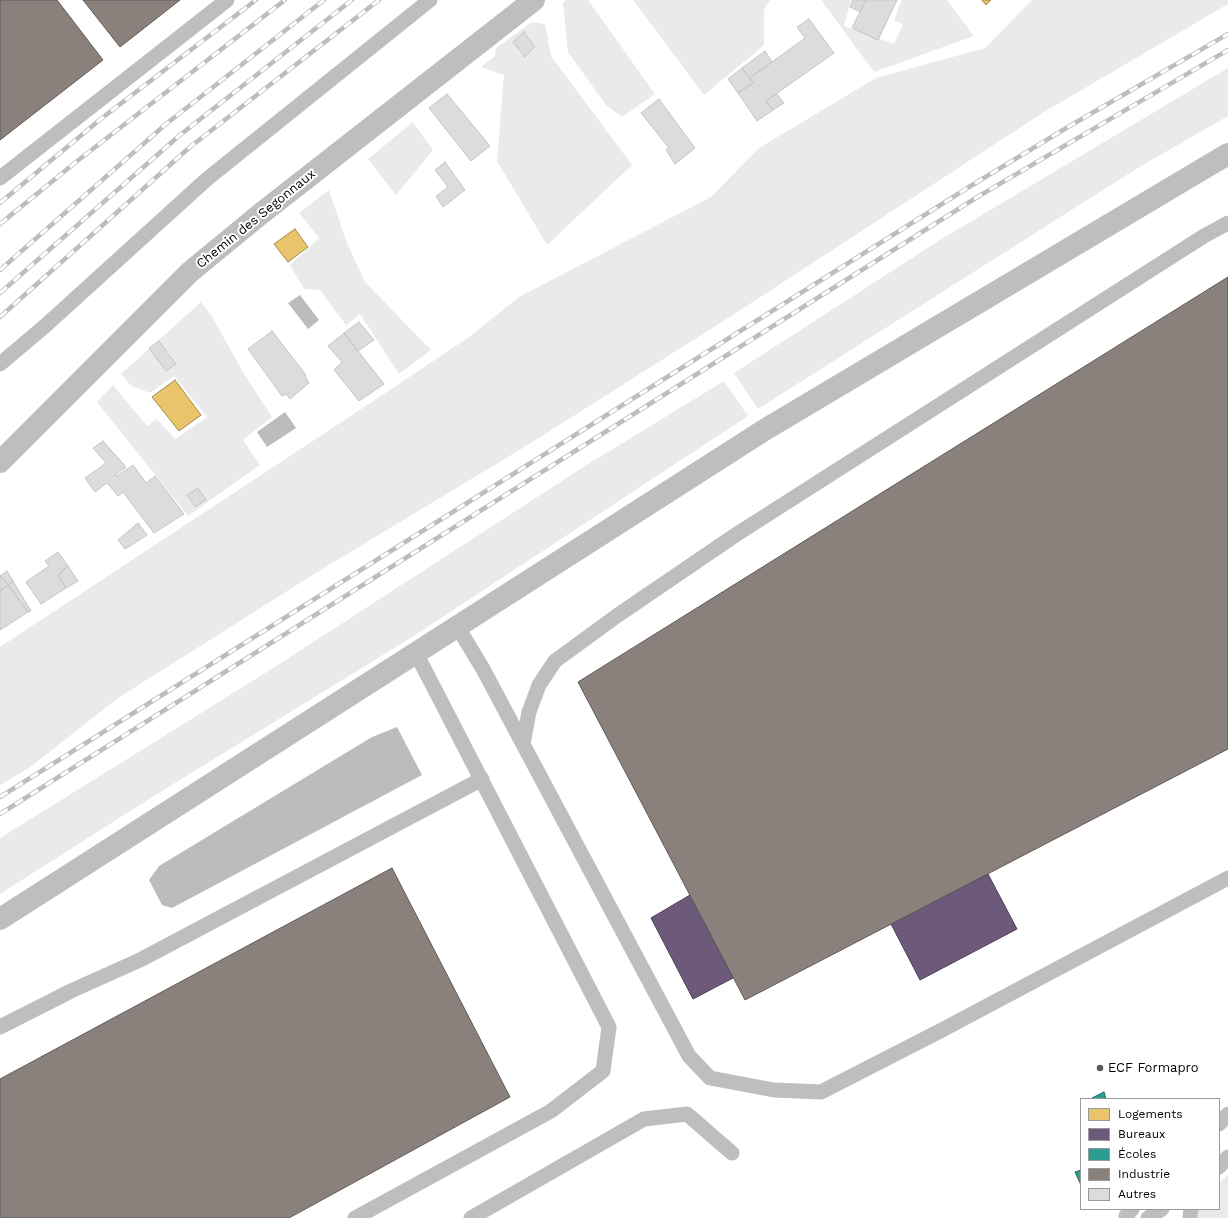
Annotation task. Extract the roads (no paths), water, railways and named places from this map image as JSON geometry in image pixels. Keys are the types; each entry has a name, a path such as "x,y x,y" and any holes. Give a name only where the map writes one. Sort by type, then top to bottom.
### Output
{"street":[{"name":"Chemin des Segonnaux","path":"0,462 190,272 258,216 534,0"},
{"path":"0,919 766,429 1228,154"}],"lane":[{"path":"0,178 227,0"},
{"path":"0,364 51,321 207,179 430,0"},
{"path":"523,744 529,712 539,685 554,661 618,615 737,534 1228,222"},
{"path":"457,626 483,669 689,1056 710,1078 774,1090 821,1092 942,1030 1228,878"},
{"path":"355,1218 551,1110 603,1071 608,1028 482,778 416,653"},
{"path":"0,1026 73,990 140,960 482,778"},
{"path":"471,1218 644,1119 687,1114 732,1153"},
{"path":"1220,1123 1228,1114"},
{"path":"1220,1166 1228,1157"},
{"path":"1127,1218 1126,1216 1131,1210"},
{"path":"1148,1218 1160,1210"}],"railway":[{"path":"0,203 102,118 256,0"},
{"path":"0,224 76,162 285,0"},
{"path":"0,270 166,124 324,0"},
{"path":"0,293 180,135 352,0"},
{"path":"0,317 190,147 379,0"},
{"path":"0,797 969,187 1068,127 1228,34"},
{"path":"0,814 979,196 1228,50"}],"place":[{"name":"ECF Formapro","path":"1100,1068"}]}
